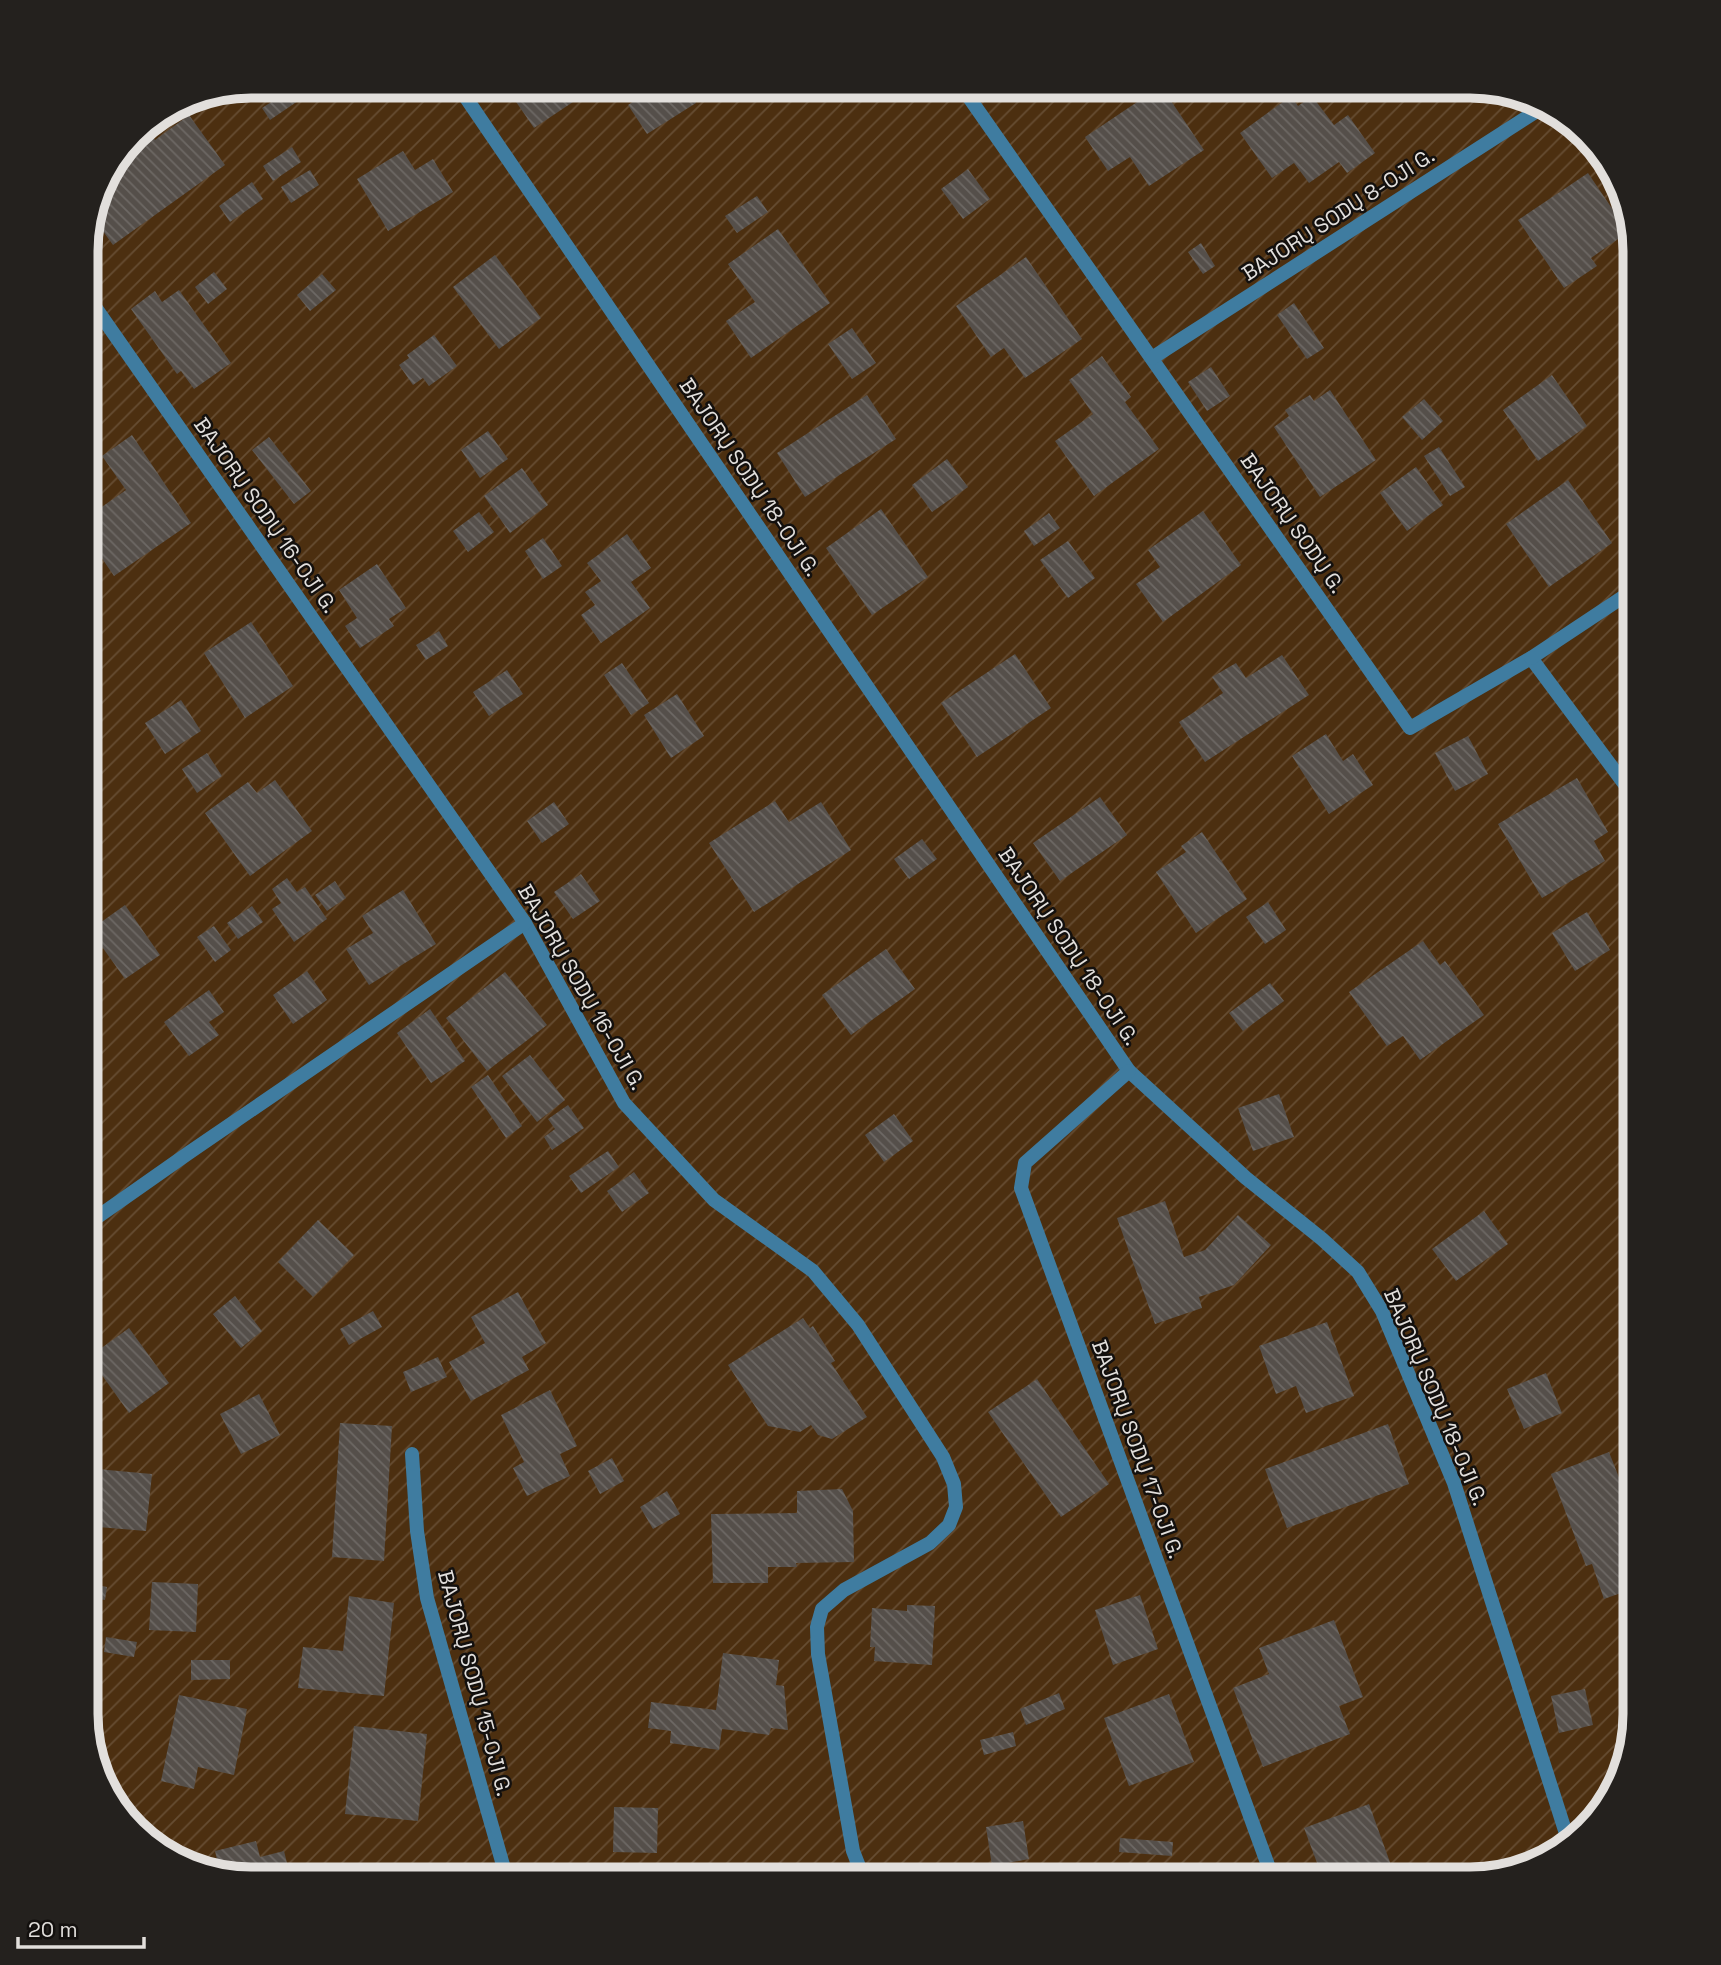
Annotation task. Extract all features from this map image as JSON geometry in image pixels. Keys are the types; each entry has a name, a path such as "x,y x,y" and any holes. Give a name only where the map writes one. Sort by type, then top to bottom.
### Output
{"street":[{"name":"BAJORŲ SODŲ 18-OJI G.","path":"466,98 1129,1071 1246,1178 1322,1239 1358,1272 1382,1311 1454,1483 1566,1833"},
{"name":"BAJORŲ SODŲ G.","path":"969,98 1410,728 1531,659"},
{"name":"BAJORŲ SODŲ 8-OJI G.","path":"1152,358 1534,112"},
{"name":"BAJORŲ SODŲ 16-OJI G.","path":"98,311 525,923 624,1103 714,1200 813,1271 858,1325 943,1457 954,1484 956,1507 949,1525 930,1544 844,1590 822,1609 817,1627 818,1654 853,1851 859,1867"},
{"path":"1623,597 1531,659 1623,782"},
{"path":"98,1217 525,923"},
{"name":"BAJORŲ SODŲ 17-OJI G.","path":"1129,1071 1025,1163 1021,1188 1268,1867"},
{"name":"BAJORŲ SODŲ 15-OJI G.","path":"412,1454 417,1531 427,1598 504,1867"}],"shaded area":[{"path":"241,98 1480,98 1510,103 1547,118 1578,143 1591,158 1603,174 1615,201 1623,241 1623,1724 1615,1764 1603,1791 1578,1822 1563,1835 1547,1847 1520,1859 1490,1866 1470,1867 251,1867 211,1862 174,1847 143,1822 130,1807 106,1764 98,1724 98,241 103,211 114,183 130,158 150,136 183,114 201,106"}],"building":[{"path":"277,98 296,98 298,101 270,120 262,108"},
{"path":"513,98 579,98 534,128"},
{"path":"639,98 693,98 696,103 647,134 628,105"},
{"path":"1143,98 1169,98 1204,150 1149,186 1130,157 1108,171 1085,137"},
{"path":"1288,98 1292,98 1298,106 1314,98 1334,125 1348,115 1375,153 1347,173 1339,162 1309,183 1294,163 1272,178 1240,133"},
{"path":"189,115 225,165 113,245 100,227 110,192 130,158 151,135 155,140"},
{"path":"292,147 301,162 273,181 263,166"},
{"path":"403,151 415,170 433,159 453,192 388,231 357,179"},
{"path":"968,169 990,199 963,219 941,189"},
{"path":"310,170 319,185 291,203 281,187"},
{"path":"1588,173 1620,220 1622,236 1591,258 1597,266 1564,288 1518,220"},
{"path":"252,182 263,199 230,222 219,206"},
{"path":"757,196 768,212 737,233 725,216"},
{"path":"778,229 830,303 751,358 726,321 755,302 728,264"},
{"path":"1201,243 1215,266 1203,274 1188,252"},
{"path":"495,255 541,318 499,349 453,287"},
{"path":"1026,257 1082,339 1025,378 1004,348 991,357 956,306"},
{"path":"214,272 227,289 208,304 195,287"},
{"path":"322,274 336,290 310,311 297,295"},
{"path":"179,290 231,363 194,389 181,371 177,374 131,309 155,291 162,302"},
{"path":"1294,303 1324,348 1307,359 1277,315"},
{"path":"852,328 876,363 852,379 828,344"},
{"path":"434,335 457,366 429,386 423,378 413,385 399,365 409,358 407,355"},
{"path":"1102,356 1131,397 1125,402 1159,449 1094,496 1055,441 1093,414 1069,380"},
{"path":"1211,367 1230,396 1207,411 1188,382"},
{"path":"1552,375 1587,426 1538,461 1503,410"},
{"path":"1330,390 1376,460 1320,497 1274,427 1289,416 1285,410 1310,395 1314,401"},
{"path":"867,395 896,439 805,497 777,453"},
{"path":"1424,399 1443,421 1422,440 1402,417"},
{"path":"488,431 508,459 480,478 461,450"},
{"path":"132,435 191,523 114,576 98,553 98,510 126,490 102,456"},
{"path":"269,437 311,491 294,504 252,450"},
{"path":"1439,447 1465,487 1450,496 1424,456"},
{"path":"947,459 968,487 932,512 912,485"},
{"path":"1416,467 1443,505 1407,531 1380,493"},
{"path":"522,468 548,505 510,533 484,496"},
{"path":"1568,480 1612,543 1549,587 1506,524"},
{"path":"881,509 928,577 872,615 826,548"},
{"path":"1203,511 1241,565 1163,622 1136,584 1160,567 1148,550"},
{"path":"479,512 494,532 468,552 453,531"},
{"path":"1049,513 1060,528 1034,546 1024,531"},
{"path":"627,534 651,568 631,582 650,608 601,643 581,615 595,605 585,592 601,581 587,563"},
{"path":"543,538 562,566 543,579 525,551"},
{"path":"1068,541 1095,578 1068,598 1040,560"},
{"path":"377,564 406,608 389,619 394,626 360,648 345,626 357,618 339,590"},
{"path":"251,622 293,686 245,718 204,653"},
{"path":"439,631 448,646 426,660 416,645"},
{"path":"1015,654 1051,708 977,757 941,703"},
{"path":"1282,655 1309,695 1205,762 1179,722 1223,693 1212,677 1236,663 1246,678"},
{"path":"622,663 649,703 631,715 604,675"},
{"path":"507,670 523,694 489,716 473,692"},
{"path":"677,694 704,736 671,758 644,715"},
{"path":"181,700 201,731 165,754 145,723"},
{"path":"1326,734 1343,761 1353,754 1373,785 1329,814 1292,756"},
{"path":"1468,736 1488,774 1455,791 1435,753"},
{"path":"207,753 222,776 197,793 182,769"},
{"path":"1577,778 1608,832 1594,841 1605,861 1542,898 1498,824"},
{"path":"275,780 312,831 250,876 205,813 248,782 257,793"},
{"path":"1100,797 1127,835 1060,881 1033,843"},
{"path":"775,801 789,822 821,802 851,850 754,912 709,843"},
{"path":"554,802 569,824 542,843 527,821"},
{"path":"1202,832 1247,899 1196,933 1156,872 1186,852 1181,846"},
{"path":"922,839 937,859 909,879 894,859"},
{"path":"581,874 600,901 573,919 554,892"},
{"path":"287,878 297,892 305,887 327,919 294,942 272,909 281,903 272,889"},
{"path":"335,881 346,898 327,911 315,895"},
{"path":"403,890 436,944 369,985 346,949 373,933 362,916"},
{"path":"1268,902 1286,930 1265,944 1246,917"},
{"path":"125,905 160,955 125,979 98,941 98,924"},
{"path":"252,906 263,922 238,939 227,923"},
{"path":"1587,912 1610,950 1575,971 1552,933"},
{"path":"214,926 231,950 215,962 197,937"},
{"path":"1423,941 1440,965 1445,961 1484,1015 1420,1060 1403,1036 1387,1046 1349,992"},
{"path":"886,949 915,989 851,1035 822,995"},
{"path":"307,971 327,1000 293,1024 273,995"},
{"path":"505,972 547,1025 487,1071 446,1018"},
{"path":"1270,983 1284,1001 1243,1031 1229,1013"},
{"path":"209,990 224,1012 209,1022 219,1035 189,1056 164,1022"},
{"path":"430,1009 465,1061 431,1083 397,1033"},
{"path":"530,1055 565,1100 537,1122 502,1076"},
{"path":"488,1075 522,1126 506,1138 471,1087"},
{"path":"1279,1094 1294,1137 1253,1151 1238,1108"},
{"path":"568,1105 584,1128 552,1150 544,1137 555,1129 548,1119"},
{"path":"894,1114 913,1141 884,1162 865,1135"},
{"path":"608,1151 619,1167 581,1193 569,1176"},
{"path":"634,1172 649,1193 622,1212 607,1191"},
{"path":"1165,1201 1184,1257 1205,1250 1238,1215 1271,1245 1234,1285 1199,1297 1202,1308 1155,1324 1117,1218"},
{"path":"1484,1211 1508,1244 1456,1281 1432,1249"},
{"path":"318,1220 354,1255 313,1297 278,1262"},
{"path":"518,1292 546,1343 522,1357 529,1370 471,1401 449,1362 485,1343 471,1317"},
{"path":"235,1296 262,1331 241,1348 213,1314"},
{"path":"373,1311 382,1327 349,1345 340,1329"},
{"path":"803,1318 810,1328 813,1326 835,1361 831,1363 867,1417 832,1439 818,1435 811,1425 800,1432 768,1426 728,1365"},
{"path":"1327,1322 1354,1396 1306,1413 1296,1386 1276,1394 1259,1346"},
{"path":"129,1328 169,1383 129,1413 98,1370 98,1350"},
{"path":"438,1357 447,1377 411,1392 403,1372"},
{"path":"1546,1373 1562,1413 1524,1429 1507,1389"},
{"path":"1037,1379 1109,1484 1061,1517 988,1412"},
{"path":"550,1390 577,1446 560,1454 570,1476 527,1496 513,1468 524,1462 501,1415"},
{"path":"259,1394 280,1435 241,1454 220,1414"},
{"path":"340,1423 392,1426 384,1561 332,1557"},
{"path":"1388,1424 1409,1484 1287,1528 1265,1469"},
{"path":"1609,1452 1620,1480 1623,1479 1623,1592 1604,1599 1592,1564 1586,1566 1551,1474"},
{"path":"612,1458 624,1481 600,1494 588,1471"},
{"path":"98,1469 152,1474 146,1531 98,1527"},
{"path":"842,1489 853,1511 854,1562 796,1563 797,1567 768,1567 768,1583 713,1583 711,1514 797,1513 797,1491"},
{"path":"667,1491 680,1514 653,1529 640,1507"},
{"path":"152,1582 198,1584 196,1632 149,1630"},
{"path":"98,1585 107,1587 105,1600 98,1599"},
{"path":"1140,1595 1158,1649 1113,1665 1095,1610"},
{"path":"349,1596 394,1603 384,1696 298,1688 303,1647 343,1651"},
{"path":"907,1605 935,1606 932,1665 874,1661 875,1647 870,1647 872,1608 907,1611"},
{"path":"1334,1620 1363,1697 1339,1706 1350,1734 1263,1767 1233,1688 1269,1674 1259,1648"},
{"path":"106,1637 137,1642 134,1657 104,1652"},
{"path":"723,1653 779,1660 776,1685 784,1686 788,1730 771,1728 769,1735 722,1729 719,1750 670,1743 671,1731 648,1728 651,1702 716,1710"},
{"path":"191,1660 230,1660 230,1679 191,1680"},
{"path":"1585,1689 1593,1725 1559,1733 1551,1696"},
{"path":"1059,1693 1065,1709 1026,1725 1020,1709"},
{"path":"1169,1694 1194,1762 1129,1786 1104,1718"},
{"path":"179,1695 247,1709 234,1775 198,1767 194,1789 161,1781"},
{"path":"354,1726 427,1734 418,1821 345,1814"},
{"path":"1013,1732 1016,1746 984,1755 980,1740"},
{"path":"1369,1804 1392,1867 1319,1867 1304,1828"},
{"path":"614,1807 658,1808 657,1853 613,1852"},
{"path":"1023,1821 1029,1859 992,1866 986,1827"},
{"path":"1120,1838 1173,1842 1172,1856 1119,1852"},
{"path":"256,1841 260,1857 284,1851 288,1867 218,1863 215,1851"}]}
